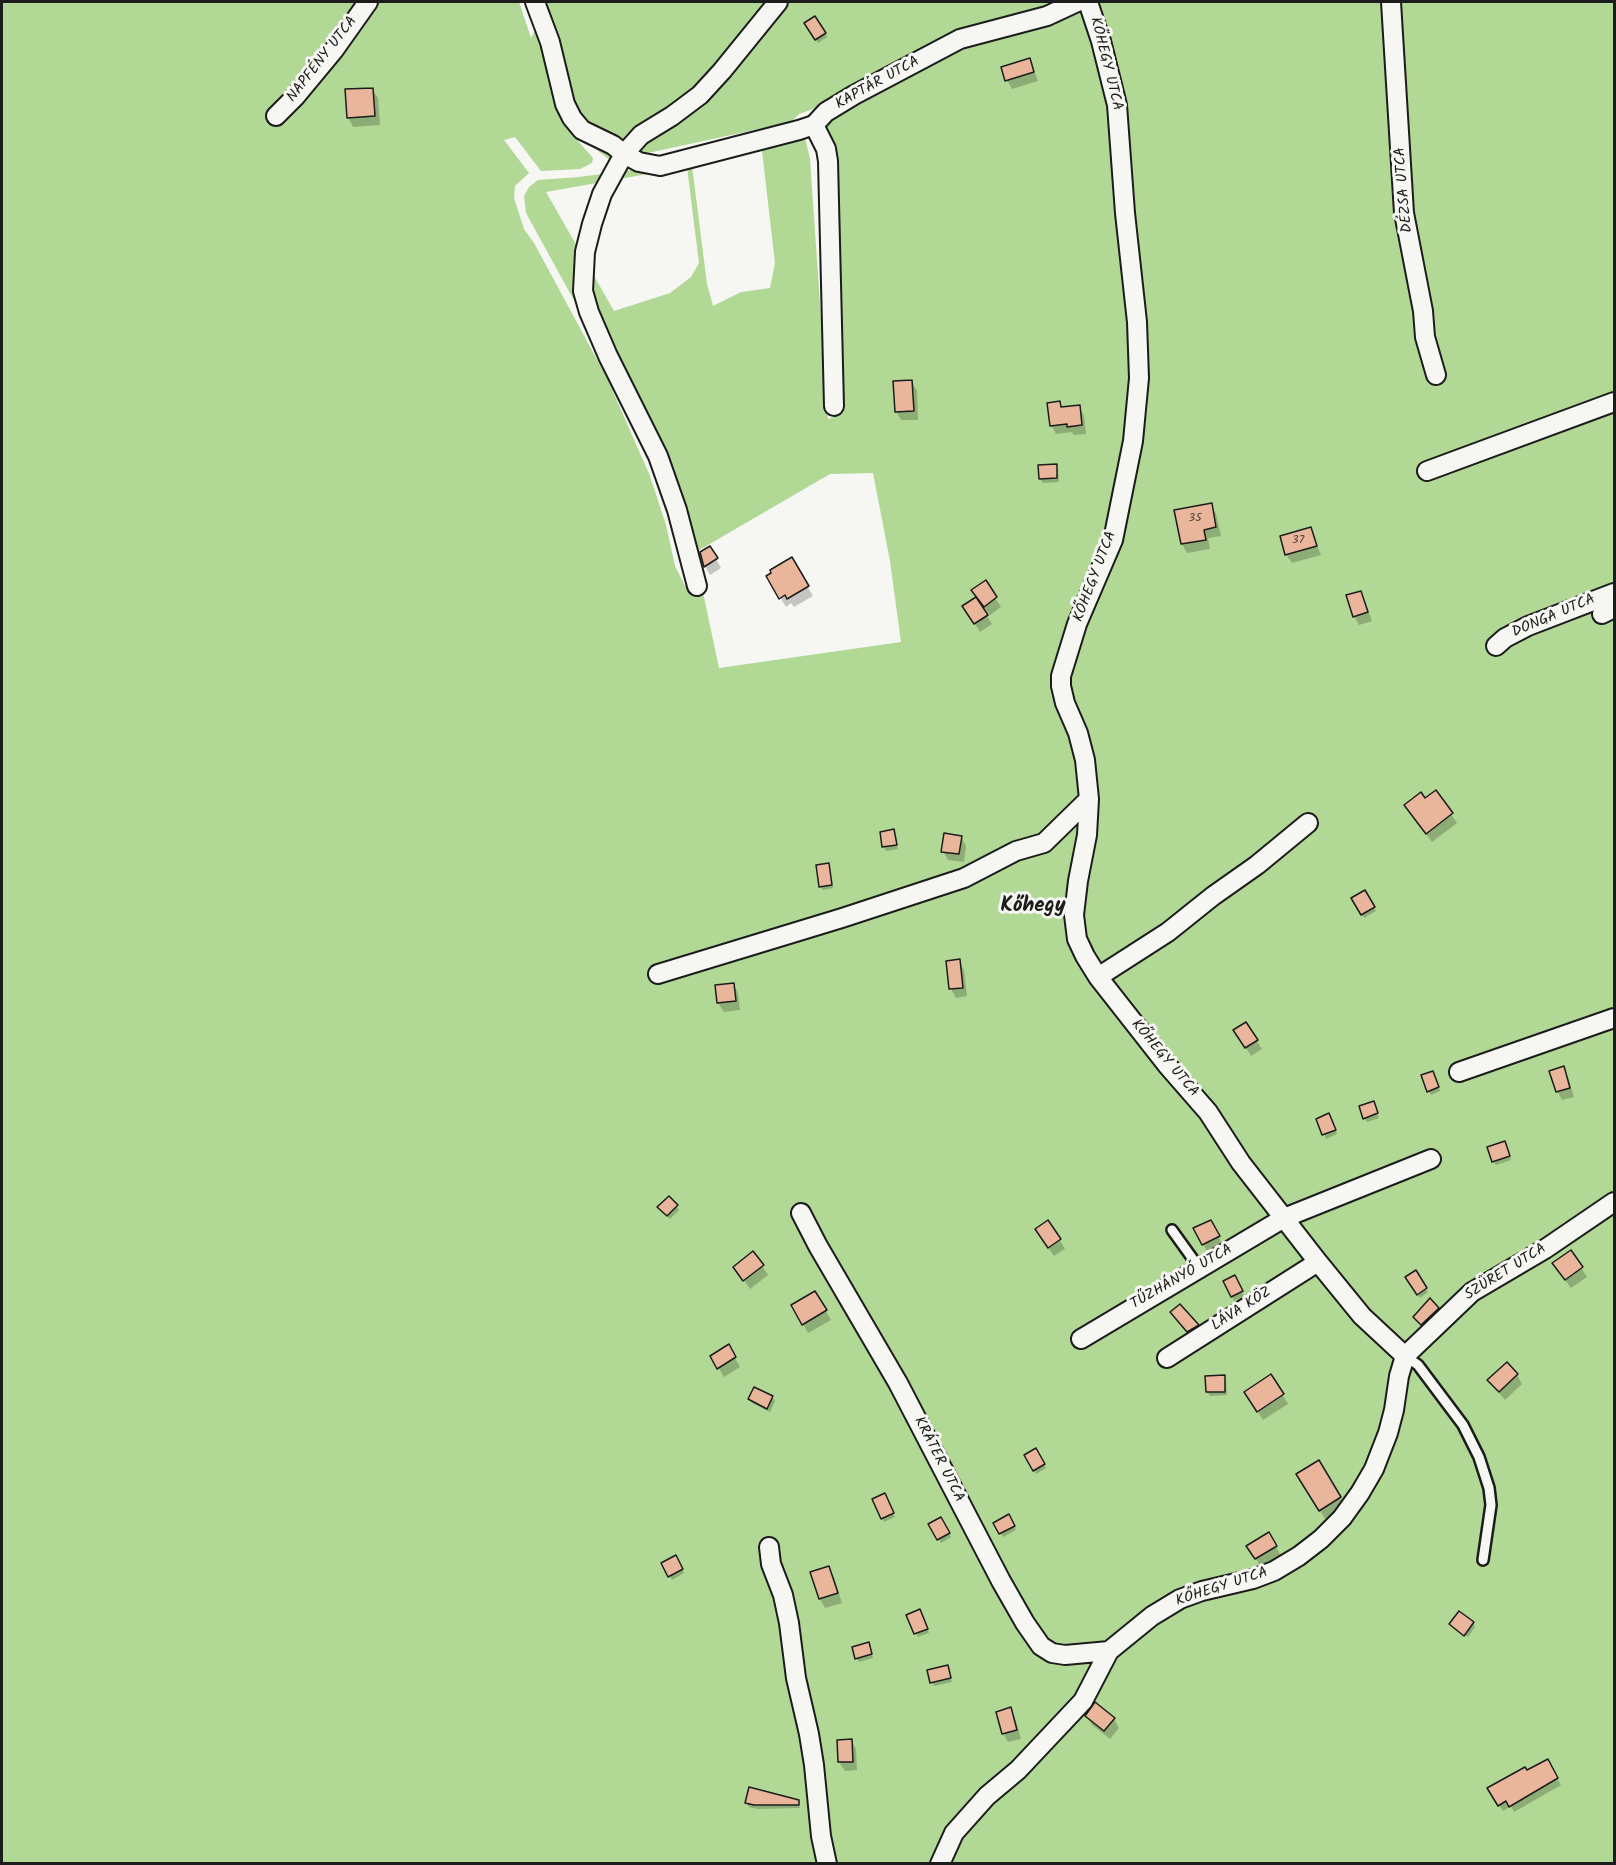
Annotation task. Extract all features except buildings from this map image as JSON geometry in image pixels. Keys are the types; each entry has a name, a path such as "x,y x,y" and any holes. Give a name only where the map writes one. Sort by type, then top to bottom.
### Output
{"street":[{"name":"NAPFÉNY UTCA","path":"276,116 328,57 368,2"},
{"path":"535,2 550,42 565,104 572,118 582,130 613,145 639,162 660,166 814,125 825,149 829,168 834,406"},
{"path":"697,586 677,510 658,456 608,356 589,312 583,291 582,271 592,224 602,194 624,154 641,135 700,95 778,2"},
{"name":"KAPTÁR UTCA","path":"814,125 826,112 854,95 960,39 1047,16 1077,2"},
{"name":"KŐHEGY UTCA","path":"940,1863 954,1833 987,1796 1018,1770 1083,1701 1109,1651 1152,1616 1180,1599 1274,1571 1321,1539 1342,1518 1374,1469 1394,1410 1399,1376 1405,1356 1362,1316 1317,1262 1241,1163 1208,1112 1167,1065 1098,977 1084,956 1077,939 1074,915 1087,835 1089,799 1085,760 1078,733 1065,703 1061,676 1077,624 1113,540 1133,441 1139,378 1137,322 1125,213 1117,105 1101,41 1088,2"},
{"name":"DÉZSA UTCA","path":"1391,2 1404,213 1423,311 1425,337 1436,375"},
{"path":"1427,471 1614,402"},
{"name":"DONGA UTCA","path":"1496,646 1505,638 1528,626 1614,593"},
{"path":"658,974 964,878 1016,850 1044,843 1089,799"},
{"path":"1098,977 1168,932 1308,823"},
{"path":"1459,1072 1614,1017"},
{"name":"TŰZHÁNYÓ UTCA","path":"1081,1339 1284,1218 1431,1159"},
{"name":"SZÜRET UTCA","path":"1405,1356 1472,1292 1545,1249 1614,1202"},
{"name":"KRÁTER UTCA","path":"801,1213 898,1383 1001,1581 1035,1638 1041,1646 1052,1653 1065,1655 1109,1651"},
{"name":"LÁVA KÖZ","path":"1167,1358 1317,1262"},
{"path":"770,1547 771,1564 783,1595 789,1623 796,1678 810,1734 821,1836 827,1863"}],"lane":[{"path":"1172,1230 1200,1269"},
{"path":"1405,1356 1418,1365 1463,1425 1479,1457 1489,1488 1491,1505 1484,1560"}],"green space":[{"path":"2,2 519,2 531,38 539,22 532,2 1614,2 1614,1863 2,1864","holes":["819,107 835,416 828,419 810,159 805,138 798,131 761,142 775,263 770,288 741,292 713,306 707,284 691,158 640,169 538,180 529,187 524,196 526,213 610,366 655,465 689,556 830,474 873,473 890,561 901,642 719,668 701,583 685,586 675,566 666,525 650,476 607,378 534,243 524,229 514,198 515,186 529,173 504,140 515,137 541,171 580,169 592,163 593,158 561,122 611,161 791,122 799,114","687,167 699,263 691,277 670,293 614,311 546,192"]}],"district":[{"name":"Kőhegy","path":"1033,907"}]}
